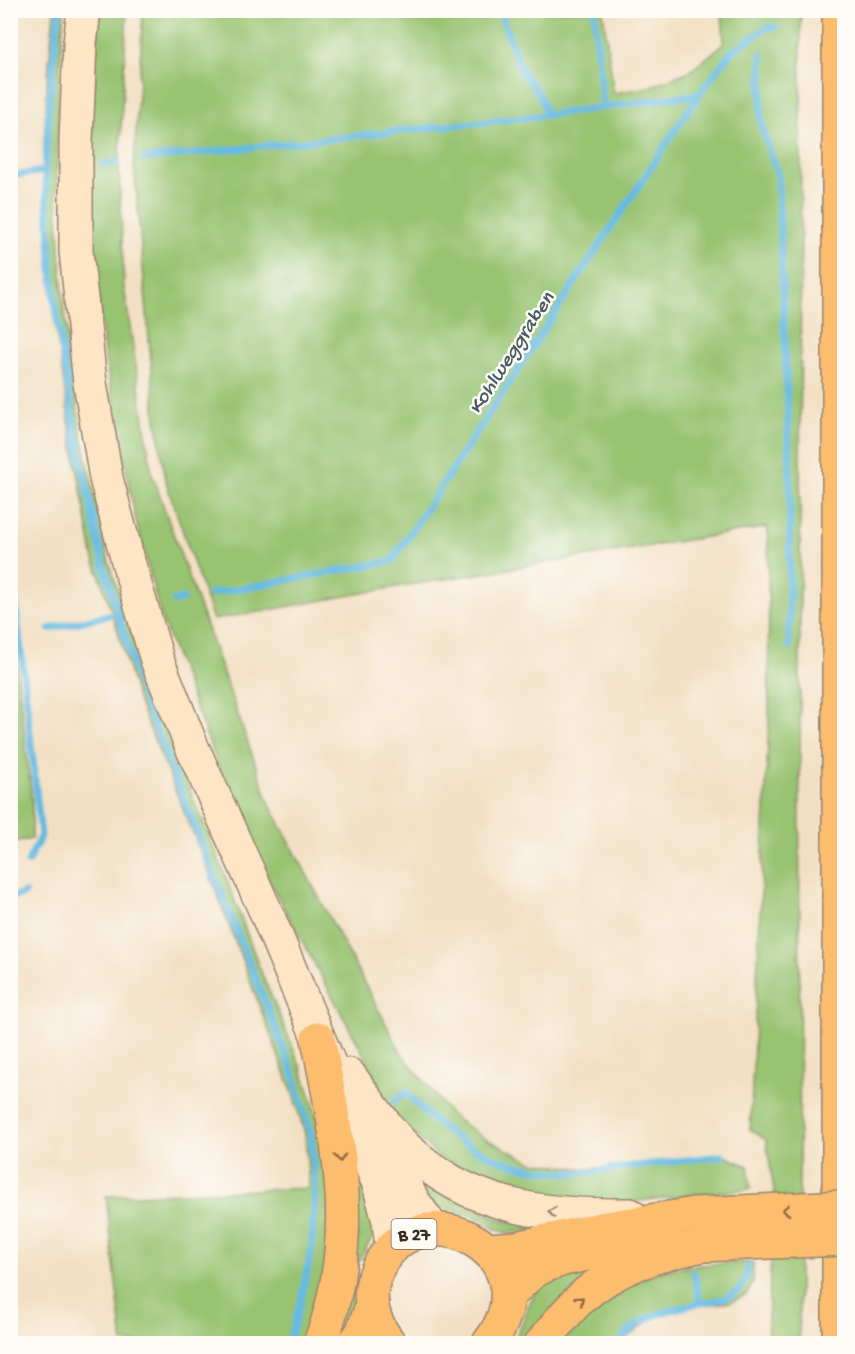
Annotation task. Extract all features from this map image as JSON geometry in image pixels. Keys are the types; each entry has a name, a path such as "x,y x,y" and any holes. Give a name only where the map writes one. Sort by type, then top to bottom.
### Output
{"main road":[{"path":"84,10 76,129 76,251 90,383 106,478 157,660 192,747 267,914 379,1184 389,1221 392,1248"},
{"path":"839,10 839,1344"},
{"path":"267,914 387,1155 413,1201 433,1229"},
{"path":"318,1039 339,1149 343,1192 341,1266 320,1344"},
{"path":"349,1075 402,1145 435,1172 473,1194 506,1205 587,1216 844,1207"},
{"path":"488,1250 516,1248 600,1228 694,1214"},
{"name":"B 27","path":"390,1344 375,1321 372,1306 373,1281 384,1258 392,1248 411,1235 433,1229 463,1233 476,1240 488,1250 502,1271 507,1297 502,1322 488,1344"},
{"path":"507,1297 539,1269 595,1253 631,1248 844,1239"},
{"path":"542,1344 562,1317 583,1296 611,1277 638,1262 704,1245"},
{"path":"354,1344 362,1333 372,1306"}],"green space":[{"path":"54,11 64,11 58,97 57,195 63,300 80,427 109,562 151,697 222,867 260,969 301,1067 317,1116 326,1161 329,1219 324,1272 311,1327 304,1343 123,1343 106,1196 309,1188 305,1134 293,1094 205,862 137,698 93,556 70,428 55,322 43,168 47,84"},
{"path":"99,11 127,11 119,168 124,286 152,474 270,805 402,1054 452,1116 488,1140 532,1162 586,1169 722,1155 748,1166 751,1189 610,1204 536,1202 445,1162 397,1119 375,1081 369,1064 245,836 162,620 136,521 104,353 92,226 91,147"},
{"path":"143,11 603,11 614,93 649,87 692,70 724,43 722,11 801,11 799,1343 767,1343 774,1191 766,1140 750,1129 769,721 768,527 396,587 213,620 166,482 156,419 134,164"},
{"path":"10,611 32,800 32,839 11,842"},
{"path":"351,1153 378,1221 353,1276 352,1320 340,1343 332,1344"},
{"path":"405,1163 468,1206 500,1219 545,1230 506,1233 466,1213 438,1207 424,1197"},
{"path":"605,1262 553,1309 525,1343 512,1344 540,1284"},
{"path":"753,1262 753,1283 747,1294 731,1302 695,1306 655,1316 620,1343 556,1344 580,1316 604,1298 644,1277 684,1267"}],"waterway":[{"path":"59,10 49,104 45,171 54,295 74,427 103,562 142,695 292,1070 311,1135 315,1187 312,1245 301,1300 288,1344"},
{"path":"499,10 522,72 540,96 547,115"},
{"path":"594,10 603,107"},
{"name":"Kohlweggraben","path":"210,594 392,561 699,94 731,52 768,27 776,27"},
{"path":"762,54 761,124 778,176 790,474 789,647"},
{"path":"144,159 547,115 699,94"},
{"path":"103,164 117,162"},
{"path":"10,176 45,171"},
{"name":"Kohlweggraben","path":"10,550 41,835 28,862"},
{"name":"Kohlweggraben","path":"174,601 183,599"},
{"name":"Kohlweggraben","path":"49,629 113,614"},
{"name":"Kohlweggraben","path":"10,898 25,893"},
{"path":"394,1101 406,1092 440,1126 458,1139 499,1160 544,1171 580,1173 722,1156"},
{"path":"700,1303 732,1295 743,1284 748,1267"},
{"path":"619,1344 626,1334 644,1320 666,1311 700,1303 694,1273"}]}
